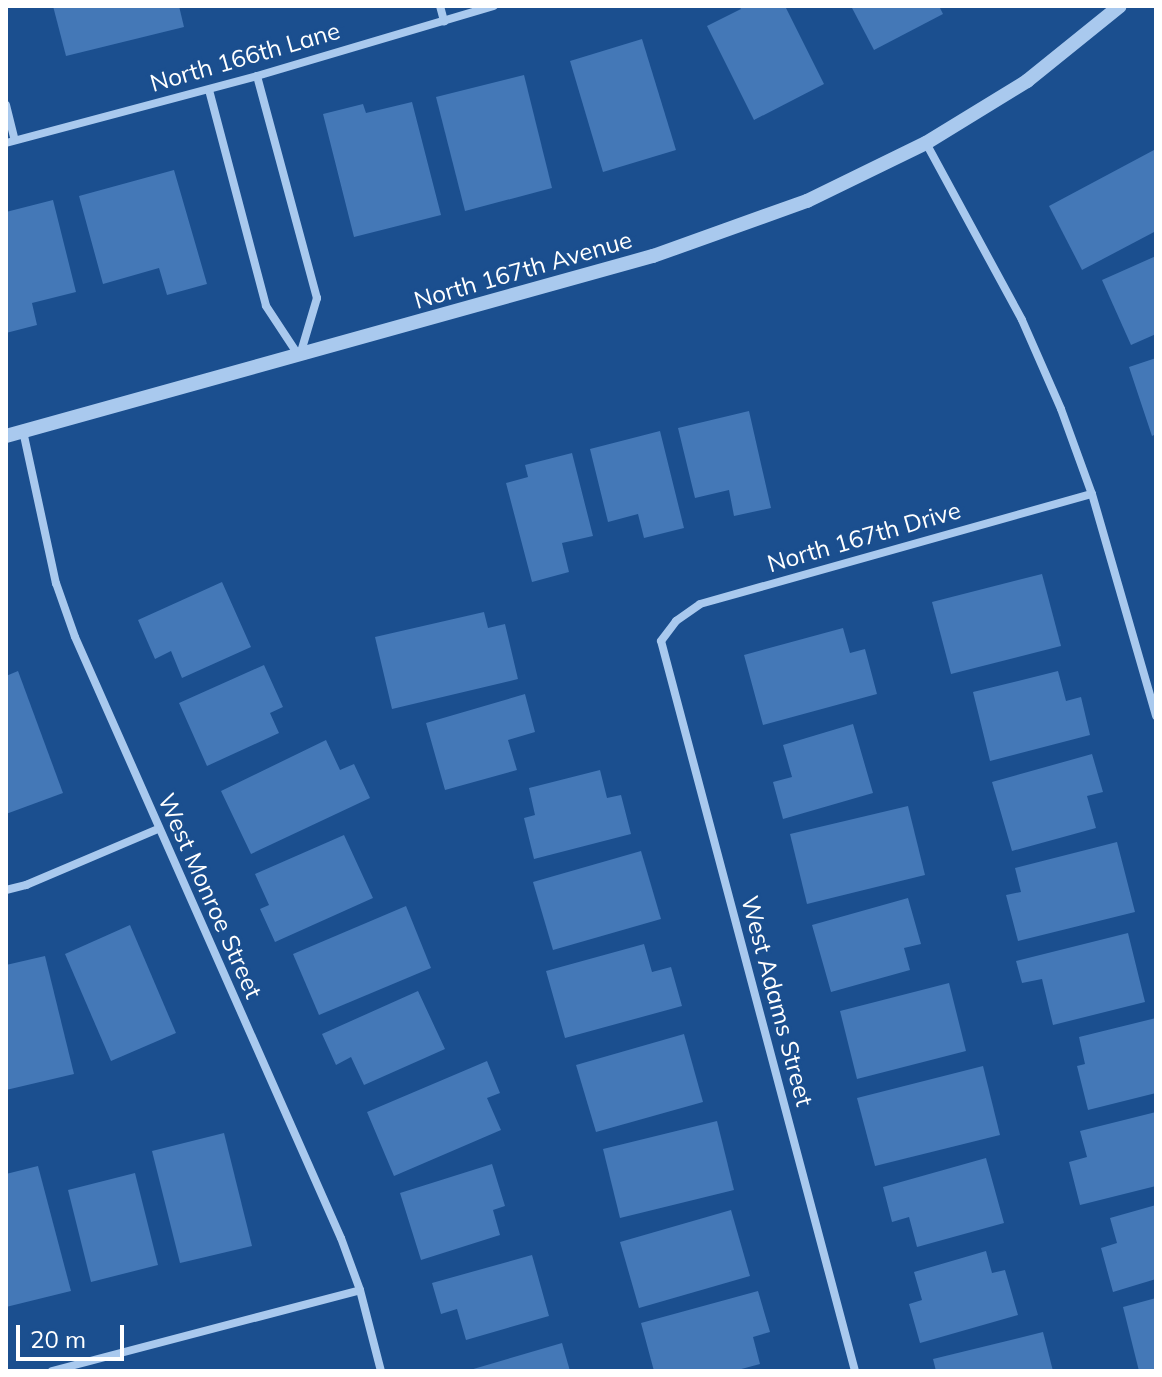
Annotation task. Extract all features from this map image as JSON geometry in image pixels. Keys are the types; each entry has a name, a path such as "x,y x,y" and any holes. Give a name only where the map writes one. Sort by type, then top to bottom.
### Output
{"street":[{"path":"440,6 444,21"},
{"name":"North 166th Lane","path":"11,142 209,90 494,6"},
{"name":"North 167th Avenue","path":"6,436 653,256 807,201 926,143 1027,81 1120,6"},
{"path":"257,76 317,298 300,356"},
{"path":"209,90 266,306 300,356"},
{"path":"6,105 11,142"},
{"path":"926,143 1022,320 1061,409 1092,494 1156,716"},
{"name":"West Monroe Street","path":"23,431 56,583 158,829 341,1238 360,1290 381,1371"},
{"name":"North 167th Drive","path":"661,641 676,621 700,604 1092,494"},
{"name":"West Adams Street","path":"661,641 855,1371"},
{"path":"6,890 26,885 158,829"},
{"path":"52,1371 360,1290"}],"building":[{"path":"53,6 179,6 184,27 66,56"},
{"path":"739,6 785,6 824,84 754,120 707,26 741,9"},
{"path":"851,6 939,6 943,14 874,50"},
{"path":"642,39 676,150 603,172 570,61"},
{"path":"524,75 552,188 465,211 436,97"},
{"path":"412,102 441,215 354,237 323,114 363,104 366,113"},
{"path":"1154,150 1156,231 1082,270 1049,206"},
{"path":"174,170 207,284 167,295 159,268 103,284 79,196"},
{"path":"53,200 76,292 32,303 37,325 6,333 6,212"},
{"path":"1156,256 1156,334 1131,345 1102,280"},
{"path":"1156,358 1156,434 1152,436 1129,367"},
{"path":"749,411 771,508 734,516 729,490 695,498 678,428"},
{"path":"660,431 684,528 644,538 638,514 608,522 590,449"},
{"path":"572,453 593,536 562,543 569,572 532,582 506,483 528,477 525,465"},
{"path":"1042,574 1061,646 951,674 932,602"},
{"path":"222,582 251,647 182,678 171,651 155,659 138,620"},
{"path":"484,612 488,628 505,624 518,679 392,709 375,637"},
{"path":"843,628 850,653 865,649 877,694 763,725 744,655"},
{"path":"264,665 283,707 270,713 279,733 207,766 179,703"},
{"path":"18,671 63,793 6,814 6,676"},
{"path":"1058,671 1066,701 1081,697 1090,735 990,761 973,692"},
{"path":"525,694 535,732 508,740 517,770 445,790 426,723"},
{"path":"853,724 873,793 783,819 773,782 792,777 783,745"},
{"path":"326,740 340,770 354,764 370,798 251,854 221,791"},
{"path":"1092,754 1103,792 1087,796 1096,828 1012,851 992,782"},
{"path":"600,770 607,798 621,795 631,834 534,859 524,818 535,815 529,788"},
{"path":"908,806 925,875 807,904 790,834"},
{"path":"344,835 373,898 275,942 260,909 269,905 255,874"},
{"path":"1117,842 1135,912 1018,941 1006,895 1021,892 1015,868"},
{"path":"641,851 661,919 553,950 533,882"},
{"path":"908,898 921,944 904,948 910,970 831,992 812,925"},
{"path":"406,906 431,968 319,1015 293,954"},
{"path":"130,925 176,1033 111,1061 65,954"},
{"path":"1128,933 1145,1002 1053,1025 1042,979 1022,983 1016,961"},
{"path":"644,944 652,972 671,967 682,1006 565,1038 546,971"},
{"path":"45,956 74,1074 6,1090 6,965"},
{"path":"949,983 966,1051 857,1079 840,1011"},
{"path":"418,991 445,1049 364,1085 351,1057 336,1065 322,1034"},
{"path":"1156,1018 1156,1093 1088,1110 1077,1066 1085,1064 1079,1037"},
{"path":"684,1034 703,1102 596,1132 576,1065"},
{"path":"487,1061 500,1093 487,1098 501,1130 394,1176 367,1112"},
{"path":"983,1066 1000,1135 875,1166 857,1098"},
{"path":"1156,1112 1156,1186 1080,1205 1069,1162 1087,1157 1080,1131"},
{"path":"717,1121 734,1190 620,1218 603,1149"},
{"path":"224,1133 252,1246 180,1263 152,1151"},
{"path":"986,1158 1004,1223 917,1247 909,1217 892,1222 883,1187"},
{"path":"492,1164 505,1206 493,1210 500,1235 421,1260 400,1193"},
{"path":"38,1166 71,1291 6,1307 6,1174"},
{"path":"135,1173 158,1265 91,1282 68,1190"},
{"path":"1156,1205 1156,1279 1113,1292 1101,1248 1117,1243 1110,1218"},
{"path":"731,1210 750,1276 639,1308 620,1242"},
{"path":"986,1251 992,1273 1005,1270 1018,1315 920,1343 909,1304 922,1300 914,1272"},
{"path":"532,1255 549,1316 466,1340 457,1309 441,1314 432,1283"},
{"path":"758,1291 770,1332 753,1337 760,1364 734,1371 654,1371 641,1323"},
{"path":"1156,1298 1156,1371 1139,1371 1123,1307"},
{"path":"1043,1332 1053,1371 936,1371 933,1359"},
{"path":"562,1343 570,1371 470,1371 470,1370"}]}
